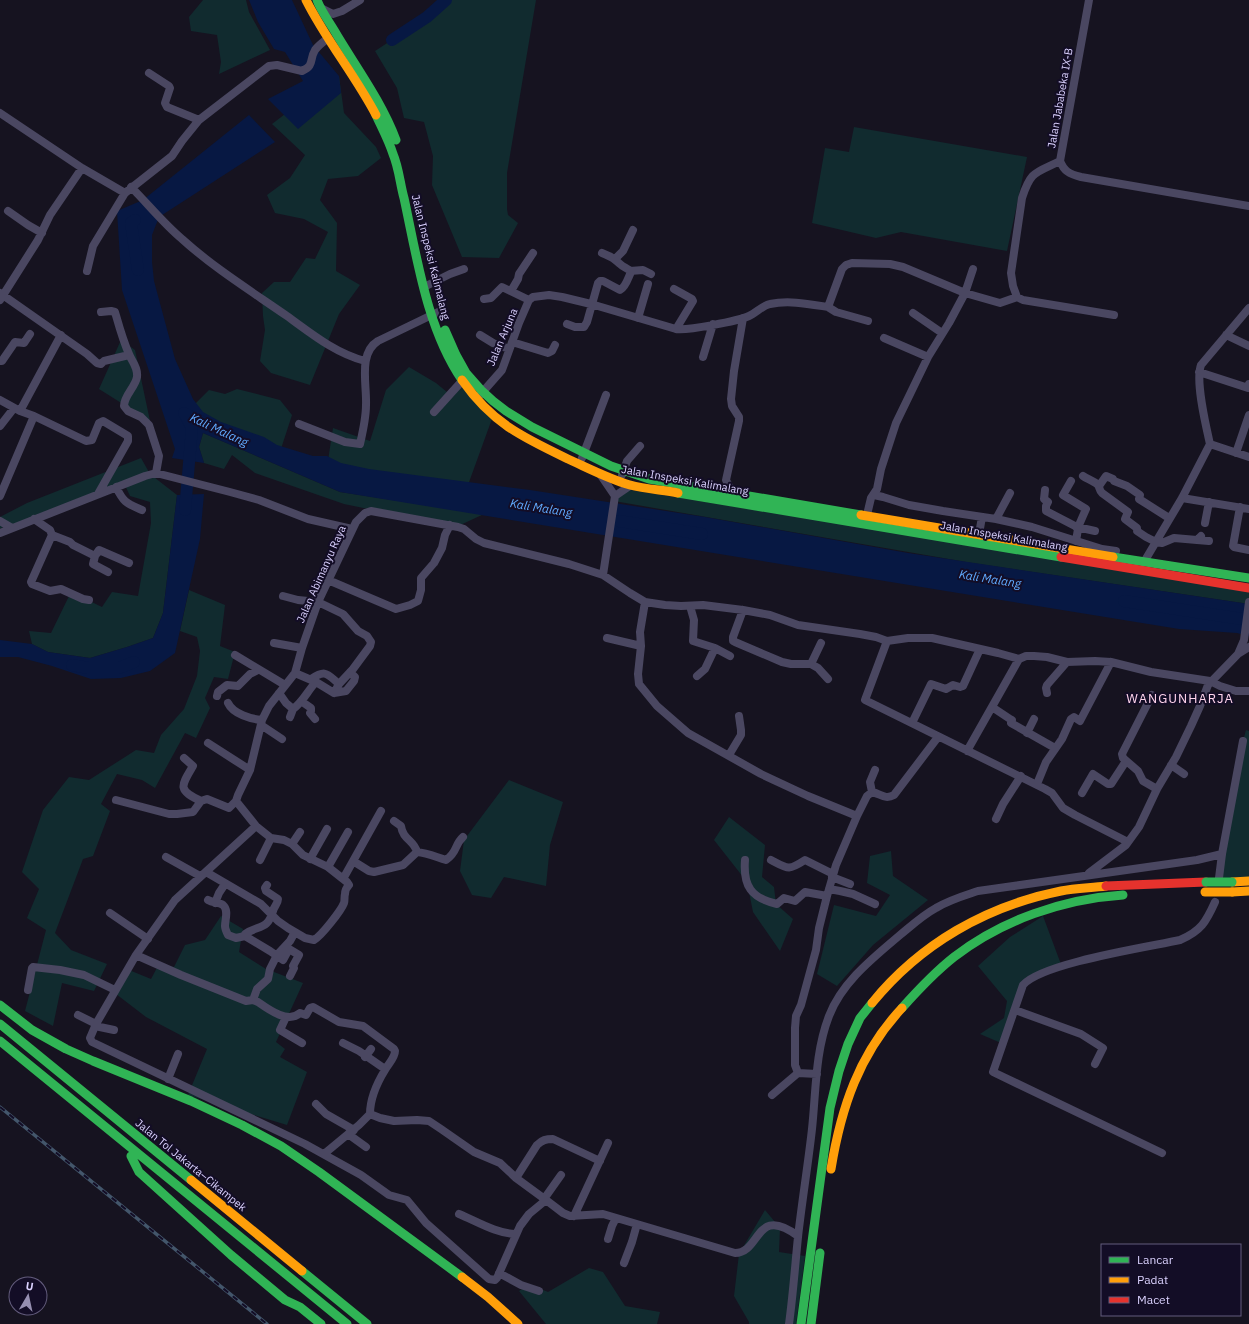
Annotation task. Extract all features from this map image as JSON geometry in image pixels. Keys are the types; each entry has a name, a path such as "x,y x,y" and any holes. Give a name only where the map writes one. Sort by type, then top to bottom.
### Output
{"main road":[{"name":"Jalan Inspeksi Kalimalang","path":"306,0 381,124 393,153 441,343 462,381 480,395 531,427 584,454 623,471 649,479 732,492 748,500"},
{"name":"Jalan Inspeksi Kalimalang","path":"319,4 332,41 369,85 381,104 399,146 427,286"},
{"name":"Jalan Inspeksi Kalimalang","path":"434,313 464,368 496,418 512,430 525,437 580,465 621,482 631,485 748,500 866,519 1249,588"},
{"path":"525,437 531,427"},
{"name":"Jalan Inspeksi Kalimalang","path":"866,519 1146,559 1249,578"},
{"path":"801,1324 830,1108 839,1071 848,1044 860,1018 886,986 902,970 946,936 978,918 1021,901 1062,892 1106,886 1249,881"},
{"path":"1202,892 1249,891"},
{"path":"830,1177 833,1154 841,1120 850,1094 871,1049 887,1024 930,976 958,953 989,933 1009,923 1029,915 1075,901 1107,896 1129,895"},
{"path":"0,1005 29,1027 53,1042 77,1054 162,1088 243,1125 274,1142 347,1192 461,1276 518,1324"},
{"name":"Jalan Tol Jakarta–Cikampek","path":"0,1024 367,1324"},
{"path":"0,1033 361,1324"},
{"path":"0,1041 347,1324"},
{"path":"0,1053 131,1156 335,1324"},
{"path":"131,1156 139,1172 231,1255 285,1300 290,1309 300,1319"},
{"path":"811,1324 821,1247"},
{"path":"285,1300 290,1301 300,1307 321,1324"}],"street":[{"path":"319,4 333,14 360,0"},
{"name":"Jalan Jababeka IX-B","path":"1017,297 1013,286 1011,273 1022,198 1031,177 1036,172 1060,161 1089,0"},
{"path":"87,271 93,246 124,193 172,156 199,120 269,66 284,66 302,71 311,64 314,51 332,41"},
{"path":"149,73 169,86 170,88 165,103 167,107 199,120"},
{"path":"0,113 82,168 124,193"},
{"path":"1060,161 1066,172 1081,177 1249,206"},
{"path":"82,168 50,215 42,232 1,296 61,335 97,363 101,364 104,361 129,355"},
{"path":"132,188 164,223 183,240 230,276 323,342 346,354 365,361"},
{"path":"8,211 28,225 42,232"},
{"path":"615,259 623,251 633,230"},
{"path":"511,290 518,279 519,274 533,253"},
{"path":"602,253 615,259 630,271 643,270 651,274"},
{"path":"828,307 842,269 846,265 852,263 890,264 903,267 965,293 1000,304 1017,297 1023,300 1114,315"},
{"path":"427,286 450,274 464,269"},
{"path":"866,519 870,501 877,489 881,469 896,423 928,357 965,293 973,269"},
{"path":"567,324 575,327 584,327 587,322 598,283 600,281 604,281 618,290 622,290 629,278 630,271"},
{"path":"638,318 648,284"},
{"path":"484,299 491,298 502,287 511,290 529,300 533,297 549,295 591,304 676,329 685,330 736,321 768,304 801,303 828,307 836,312 868,321"},
{"path":"674,289 693,301 676,329"},
{"name":"Jalan Arjuna","path":"480,395 502,370 529,300"},
{"path":"874,495 883,496 909,505 996,519 1032,527 1102,549 1146,559 1182,498 1210,444 1202,404 1199,372 1203,362 1249,308"},
{"path":"101,312 115,312 129,355 136,365 137,376 125,398 124,406 128,411 141,417 149,425 159,456 159,474"},
{"path":"299,424 345,442 360,444 366,406 365,361 369,350 374,344 434,313"},
{"path":"913,313 942,333"},
{"path":"732,492 726,480 739,417 732,406 730,399 743,318"},
{"path":"703,357 713,324"},
{"path":"0,361 2,361 15,342 24,343 30,334"},
{"path":"0,426 17,409 61,335"},
{"path":"480,335 493,343 548,353 552,351 555,345"},
{"path":"1226,335 1249,346"},
{"path":"884,338 928,357"},
{"path":"1199,372 1249,387"},
{"path":"434,412 462,381"},
{"path":"580,465 606,395"},
{"path":"0,400 86,441 92,440 99,423 103,421 128,436 128,441 98,494"},
{"path":"1236,453 1249,415"},
{"path":"0,496 2,482 34,416"},
{"path":"1210,444 1249,457"},
{"path":"621,482 625,465 640,446"},
{"path":"0,533 144,476 159,474 259,500 308,519 352,530"},
{"path":"600,474 614,499 603,575"},
{"path":"1082,476 1099,486 1102,494 1128,512 1125,518 1146,538 1162,543 1174,538 1199,538 1209,541"},
{"path":"1099,486 1106,476 1113,479 1114,481 1127,486 1140,495 1139,499 1169,518"},
{"path":"1071,481 1062,495 1086,509 1079,524 1076,541"},
{"path":"614,499 631,485"},
{"path":"116,487 121,498 127,504 142,510"},
{"path":"1045,490 1044,499 1048,502 1046,511 1076,526 1078,529 1095,531"},
{"path":"996,519 1010,493"},
{"path":"1182,498 1249,509"},
{"path":"1205,523 1209,502"},
{"path":"1240,507 1233,546 1249,550"},
{"name":"Jalan Abimanyu Raya","path":"236,801 250,770 262,723 269,706 295,673 318,602 352,530 360,517 371,511 450,525 464,529 476,539 484,543 569,564 603,575 645,602"},
{"path":"979,534 982,517"},
{"path":"34,519 50,530 52,535 70,542 73,545 96,556"},
{"path":"0,521 12,528"},
{"path":"328,580 396,609 410,605 418,601 422,590 421,578 434,563 442,548 445,535 450,525"},
{"path":"1049,546 1052,534"},
{"path":"52,535 31,583 50,591 61,589 83,599 89,600"},
{"path":"108,572 92,564 99,550 129,563"},
{"path":"283,596 298,600 318,602 343,614 358,631 367,636 371,642 370,646 339,684 334,693"},
{"path":"857,816 778,782 688,733 657,706 639,684 638,674 641,646 640,632 645,602 665,605 703,605 743,610 770,615 798,625 860,634 887,641 899,638 922,637 955,643 1019,659"},
{"path":"1087,875 1108,860 1128,842 1142,821 1157,789 1171,766 1196,716 1210,681 1238,654 1246,643 1249,602"},
{"path":"690,606 694,620 693,641 715,648 730,656"},
{"path":"743,610 733,637 734,642 782,662 791,664 811,664 818,668 828,679"},
{"path":"607,638 641,646"},
{"path":"887,641 865,700 938,737 1037,784 1052,793 1063,808 1128,842"},
{"path":"274,643 302,648"},
{"path":"811,664 821,643"},
{"path":"697,676 705,669 715,648"},
{"path":"912,723 932,684 946,689 953,685 960,687 963,686 980,649"},
{"path":"236,655 258,670 285,685"},
{"path":"967,751 1019,659 1026,656 1047,657 1067,662 1111,662 1151,672 1210,681 1236,691 1249,691"},
{"path":"1047,693 1047,684 1067,662"},
{"path":"1037,784 1046,762 1062,739 1072,718 1080,721 1111,662"},
{"path":"217,696 218,692 227,685 238,686 250,674 258,670"},
{"path":"295,673 314,680 334,693 346,691 354,681 355,677 350,672"},
{"path":"290,718 293,709 301,701 314,680 322,673 327,673 339,684"},
{"path":"279,693 286,703 293,709"},
{"path":"1152,696 1122,754 1123,758 1138,771 1143,781 1157,789"},
{"path":"301,701 311,708 312,711 310,713 315,718"},
{"path":"228,703 230,708 262,723 282,739"},
{"path":"992,707 1012,720 1011,723 1055,748"},
{"path":"729,755 741,735 739,716"},
{"path":"1027,732 1034,719"},
{"path":"872,792 886,797 894,794 938,737"},
{"path":"1219,878 1243,741"},
{"path":"208,743 250,770"},
{"path":"184,758 194,766 184,784 184,790 187,795 201,801"},
{"path":"1082,793 1093,774 1108,784 1111,784 1126,761"},
{"path":"1171,766 1184,774"},
{"path":"872,792 870,782 875,770"},
{"path":"996,819 1003,804 1021,776"},
{"path":"798,1072 795,1064 796,1016 801,1005 816,950 819,928 828,893 836,865 857,816 867,796 872,792"},
{"path":"116,800 169,814 193,812 201,801 207,799 229,808 236,801 256,826 271,838 284,840 292,844 303,855 328,867 347,882 348,885 345,893 344,904 335,919 319,938 314,940 295,932 278,921 258,902 225,884 166,857"},
{"path":"343,879 381,811"},
{"path":"394,821 401,826 402,832 406,838 416,846 417,852"},
{"path":"256,826 175,900 136,955 115,990 90,1038 92,1042 305,1144 361,1175 389,1195 407,1200 426,1223 490,1279 494,1280 499,1274 520,1226 529,1214 545,1199 561,1175"},
{"path":"310,859 327,828"},
{"path":"292,844 300,832"},
{"path":"328,867 348,832"},
{"path":"353,861 369,871 379,871 403,865 417,852 425,852 434,857 446,860 455,853 460,840 463,837"},
{"path":"260,860 271,838"},
{"path":"789,1324 817,1074 823,1036 829,1016 836,1002 848,985 873,958 914,924 936,908 958,897 978,891 1197,860 1222,854"},
{"path":"745,860 746,882 751,892 768,902 777,904 784,898 795,901 805,892 828,893 840,890 875,904"},
{"path":"771,860 790,868 797,866 806,860 850,884"},
{"path":"1108,860 1114,871"},
{"path":"225,884 212,901 222,904 225,907 225,926 228,936 236,938 245,936 248,932 264,926 272,915 278,903 278,899 266,891 265,888 267,885"},
{"path":"1162,1154 993,1072 1023,985 1027,981 1048,971 1083,960 1185,938 1199,930 1215,902"},
{"path":"110,913 148,939"},
{"path":"253,1000 256,989 268,979 270,969 277,956 290,941 295,932"},
{"path":"245,936 283,960 289,949 299,955 290,976"},
{"path":"136,955 246,1001 253,1000 286,1017 294,1017 300,1013 306,1015 310,1008 313,1007 339,1022 363,1026 395,1051 394,1056 378,1083 370,1114 324,1154"},
{"path":"28,990 32,967 60,970 84,975 115,990"},
{"path":"1015,1010 1081,1034 1103,1048 1094,1064"},
{"path":"78,1015 96,1025 114,1030"},
{"path":"286,1017 280,1030 281,1032 302,1042"},
{"path":"343,1043 359,1051 385,1069"},
{"path":"365,1056 371,1049"},
{"path":"168,1079 178,1054"},
{"path":"772,1095 798,1072 817,1074"},
{"path":"316,1104 326,1114 351,1132 366,1148"},
{"path":"370,1114 394,1121 429,1121 474,1152 500,1163 516,1178 563,1213 570,1216 603,1214 735,1253 739,1253 746,1249 759,1232 767,1226 777,1226 788,1229 798,1236"},
{"path":"516,1178 537,1145 542,1140 553,1139 600,1161"},
{"path":"574,1216 608,1143"},
{"path":"459,1214 492,1229 509,1234 516,1234"},
{"path":"608,1239 616,1218"},
{"path":"624,1263 637,1224"},
{"path":"499,1274 521,1285 539,1291"}],"green space":[{"path":"203,0 246,0 249,12 270,50 219,74 221,62 217,35 191,31 189,17"},
{"path":"446,0 536,0 507,173 508,215 518,223 499,258 462,257 432,185 433,156 424,122 404,118 397,88 375,51 427,17"},
{"path":"339,76 344,113 376,147 381,158 358,176 328,179 320,200 337,223 336,271 360,285 339,314 310,385 271,373 260,361 265,330 262,293 274,282 290,282 306,258 315,259 328,232 304,219 275,213 267,195 290,178 305,155 272,124 310,95"},
{"path":"854,127 1027,157 1007,251 901,232 876,238 812,223 825,148 849,152"},
{"path":"121,340 135,350 150,421 99,389"},
{"path":"409,367 436,383 453,397 465,381 493,416 464,496 327,467 333,428 370,441 386,390"},
{"path":"237,389 280,400 292,415 278,458 185,414 209,390 225,394"},
{"path":"203,433 340,492 484,514 456,527 344,504 255,473 232,455 224,469 204,463 199,447"},
{"path":"141,458 150,474 177,495 163,613 153,638 90,658 48,652 32,644 29,631 51,633 71,592 102,607 112,592 138,596 151,523 150,502 130,496 124,483 39,516 0,529 0,517 27,503"},
{"path":"624,489 1249,589 1249,604 972,563 614,501"},
{"path":"189,590 225,605 220,646 235,652 228,679 214,677 205,698 210,708 196,738 185,733 155,788 142,780 117,774 101,804 110,811 93,856 83,859 55,933 71,950 107,964 94,991 62,983 53,1026 25,1011 46,930 27,918 39,889 22,872 43,810 69,777 89,780 136,750 154,753 161,735 184,709 197,676 200,651 197,637 180,631"},
{"path":"1246,730 1249,731 1249,880 1218,882 1243,741"},
{"path":"509,780 563,802 550,845 546,886 504,877 491,898 472,895 460,871 464,840"},
{"path":"729,817 765,845 762,877 774,887 776,904 793,919 780,951 753,912 747,882 714,840"},
{"path":"891,851 893,876 928,900 873,945 837,986 817,974 834,905 876,916 890,895 867,883 870,856"},
{"path":"221,916 243,929 239,952 266,969 303,983 276,1042 285,1049 280,1057 307,1072 287,1125 188,1095 207,1049 146,1017 116,994 129,970 151,979 159,964 174,967 185,945 205,940"},
{"path":"1043,916 1062,967 1027,981 1001,1043 980,1034 1004,1018 1007,1001 978,966 1010,937"},
{"path":"765,1210 780,1228 779,1252 805,1256 796,1324 749,1324 734,1296 739,1254"},
{"path":"589,1268 603,1272 625,1306 660,1312 657,1324 546,1324 519,1291 529,1284 548,1292"}],"water":[{"path":"249,0 292,0 313,45 339,76 341,93 298,129 268,99 303,81 285,52 274,49 258,22"},
{"path":"249,115 275,142 159,217 152,235 154,281 175,359 193,399 203,412 221,422 264,437 277,445 313,456 327,456 341,463 369,469 530,490 705,517 908,553 1249,604 1249,636 1237,633 1179,629 340,492 203,433 199,447 204,463 172,458 175,449 122,290 117,211 143,200"},
{"path":"204,494 200,539 175,653 150,671 121,678 91,679 18,657 0,657 0,640 32,644 48,652 90,658 153,638 163,613 177,495"}],"waterway":[{"name":"Kali Malang","path":"392,40 427,17 446,0"},
{"name":"Kali Malang","path":"135,220 131,223 138,270"},
{"name":"Kali Malang","path":"184,413 219,430"},
{"path":"185,414 192,428 185,510"},
{"name":"Kali Malang","path":"619,521 702,534"},
{"name":"Kali Malang","path":"1124,601 1242,619"},
{"path":"72,665 88,668 119,668 134,662"}],"railway":[{"path":"0,1107 267,1324"}],"traffic: fast":[{"path":"317,0 320,8 383,111 396,140"},
{"path":"376,115 390,144 397,165 419,269 432,316 450,360 462,380"},
{"path":"445,330 466,373 493,401 532,427 611,466 649,479 861,515"},
{"path":"678,493 1061,557"},
{"path":"1113,557 1249,578"},
{"path":"1206,882 1232,882"},
{"path":"902,1008 927,981 954,957 992,932 1013,922 1056,907 1100,897 1123,895"},
{"path":"801,1324 830,1108 839,1071 848,1044 860,1018 872,1003"},
{"path":"0,1005 32,1030 66,1049 191,1101 242,1125 281,1146 319,1172 462,1277"},
{"path":"0,1024 191,1180"},
{"path":"0,1041 347,1324"},
{"path":"131,1156 139,1172 231,1255 285,1300 300,1307 321,1324"},
{"path":"811,1324 820,1253"},
{"path":"302,1271 367,1324"}],"traffic: slow":[{"path":"306,0 322,29 368,100 376,115"},
{"path":"462,380 473,395 485,407 497,418 522,436 591,470 622,483 642,488 678,493"},
{"path":"861,515 1113,557"},
{"path":"1232,882 1249,881"},
{"path":"872,1003 911,963 956,930 981,917 1033,898 1067,890 1106,886"},
{"path":"1232,892 1249,891"},
{"path":"1205,892 1232,892"},
{"path":"831,1169 840,1125 854,1083 874,1044 902,1008"},
{"path":"191,1180 302,1271"},
{"path":"462,1277 488,1297 518,1324"}],"traffic: jam":[{"path":"1061,557 1249,588"},
{"path":"1106,886 1206,882"}],"district":[{"name":"WANGUNHARJA","path":"1180,698"}]}
